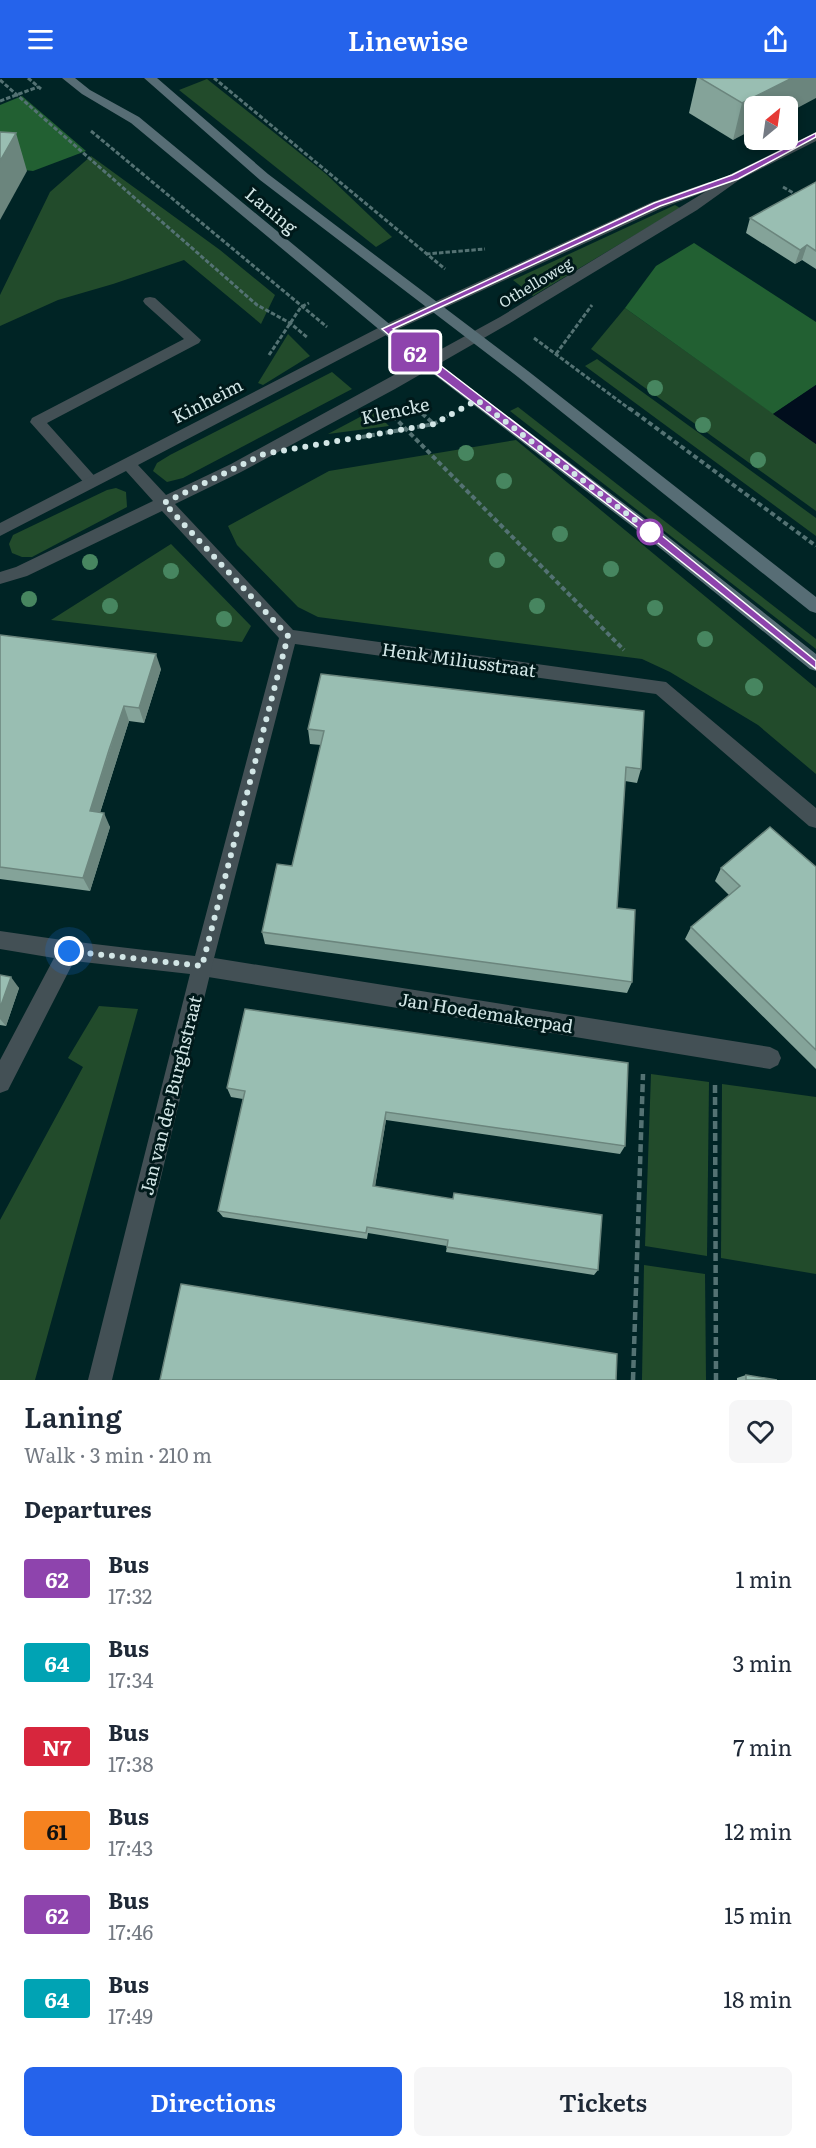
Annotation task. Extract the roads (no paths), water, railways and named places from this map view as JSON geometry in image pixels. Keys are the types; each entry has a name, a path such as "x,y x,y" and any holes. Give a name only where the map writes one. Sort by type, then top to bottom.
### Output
{"main road":[{"name":"Laning","path":"68,78 86,92 135,120 428,363 656,536 816,664"},
{"name":"Laning","path":"150,78 264,177 523,374 816,606"}],"street":[{"name":"Othelloweg","path":"433,307 657,205 735,177 816,136"},
{"name":"Othelloweg","path":"473,338 692,207 735,177"},
{"path":"91,481 37,422 194,340 150,301"},
{"name":"Kinheim","path":"0,530 349,348 433,307"},
{"path":"0,578 21,572 264,454 473,338"},
{"path":"127,463 288,636"},
{"name":"Henk Miliusstraat","path":"288,636 660,687 816,820"},
{"name":"Jan van der Burghstraat","path":"100,1380 202,966 288,636"},
{"name":"Jan Hoedemakerpad","path":"0,940 69,951 202,966 770,1058"},
{"path":"0,1082 69,951"}],"water":[{"path":"816,385 816,444 773,414"}]}
